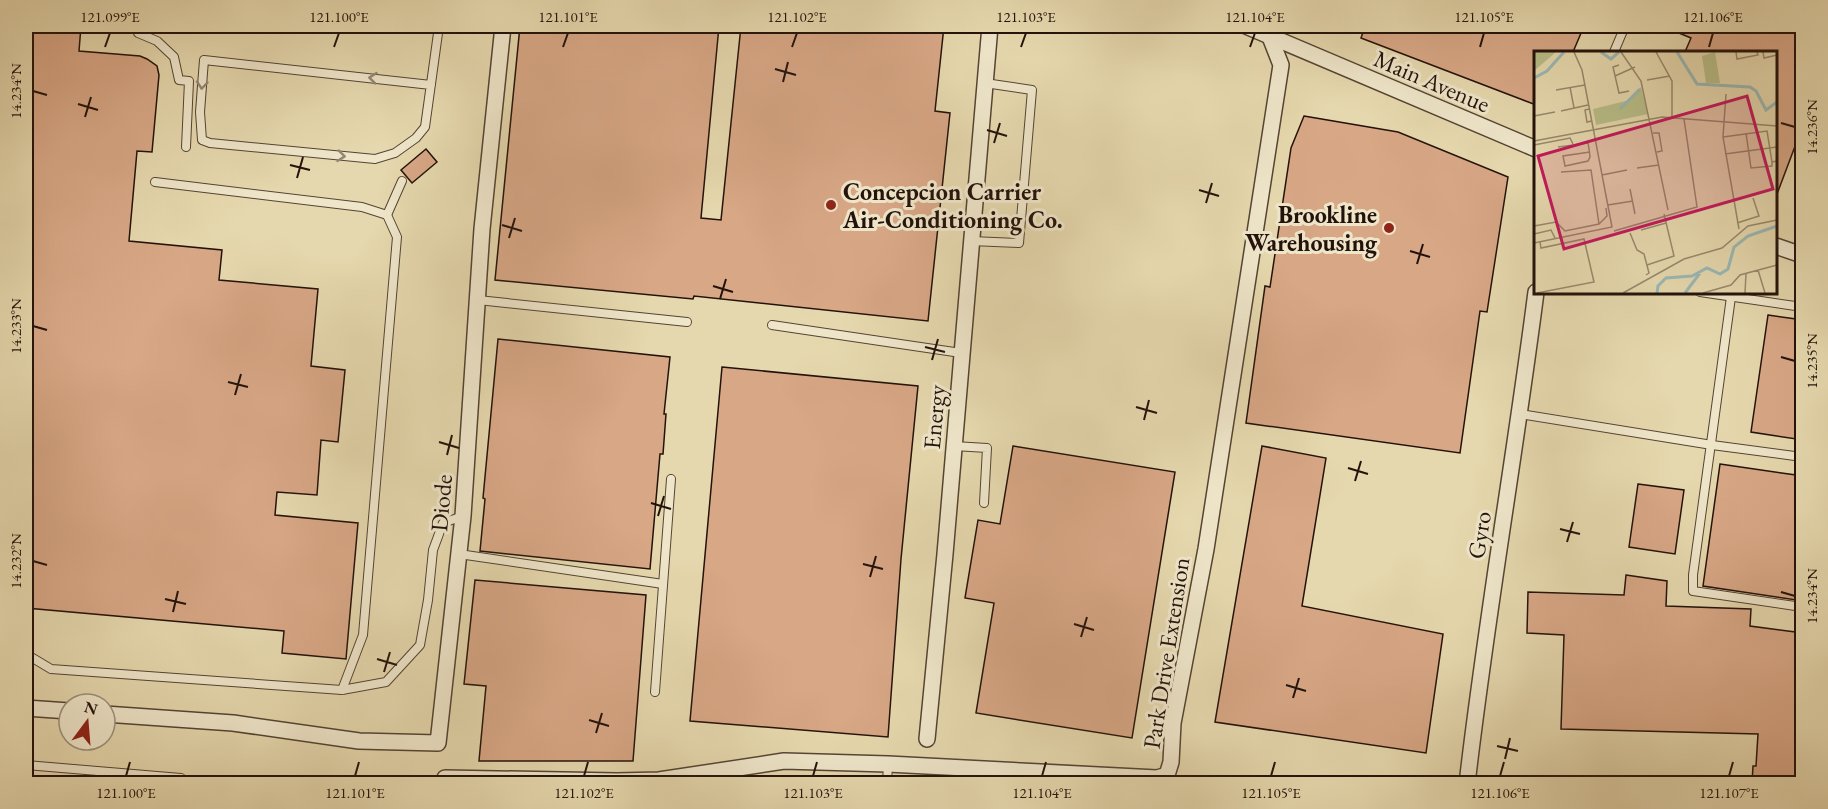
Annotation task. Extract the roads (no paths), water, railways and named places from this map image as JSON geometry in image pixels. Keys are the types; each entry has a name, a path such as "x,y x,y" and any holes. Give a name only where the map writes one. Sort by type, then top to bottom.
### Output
{"street":[{"name":"Diode","path":"117,715 233,723 359,741 438,743 463,516 482,229 503,26"},
{"name":"Energy","path":"927,739 990,26"},
{"name":"Main Avenue","path":"1246,26 1534,148"},
{"name":"Park Drive Extension","path":"445,778 617,782 659,780 784,761 1157,778 1167,775 1171,762 1173,723 1206,549 1281,65 1270,37"},
{"path":"1777,246 1803,255"},
{"name":"Gyro","path":"1467,783 1476,703 1536,294"},
{"path":"26,708 57,710"}],"lane":[{"path":"138,26 138,33 157,41 174,57 179,80 189,81 186,147"},
{"path":"431,85 204,60 200,112 202,140 210,143 375,159 395,153 416,138 425,127 431,85 439,26"},
{"path":"1614,51 1625,26"},
{"path":"971,241 1019,243 1032,90 985,83"},
{"path":"387,214 402,181"},
{"path":"155,182 362,207 387,214 398,237 363,635 342,690"},
{"path":"1712,294 1803,308"},
{"path":"1731,297 1693,575 1694,591 1803,607"},
{"path":"478,300 687,322"},
{"path":"772,325 962,353"},
{"path":"1520,414 1712,445 1803,457"},
{"path":"954,446 987,448 984,503"},
{"path":"655,692 671,479"},
{"path":"26,654 51,669 342,690 386,682 420,645 428,600 433,550 443,523 463,516"},
{"path":"459,554 663,584"},
{"path":"887,783 888,764"},
{"path":"26,765 180,777 180,783"}],"place":[{"name":"Concepcion Carrier Air-Conditioning Co.","path":"831,205"},
{"name":"Brookline Warehousing","path":"1389,228"}]}
